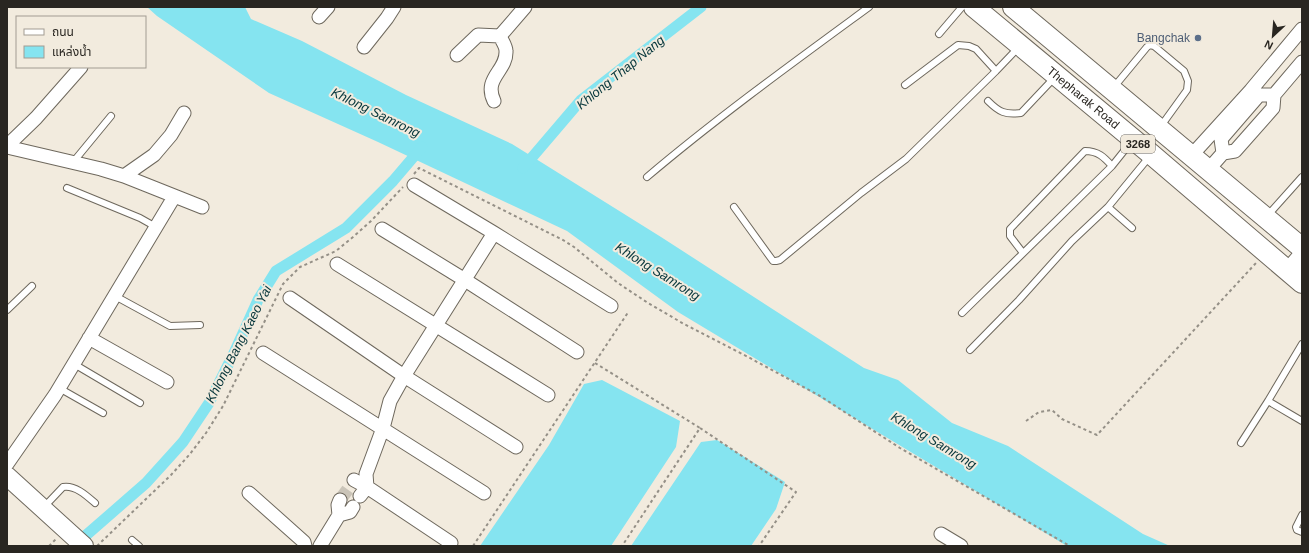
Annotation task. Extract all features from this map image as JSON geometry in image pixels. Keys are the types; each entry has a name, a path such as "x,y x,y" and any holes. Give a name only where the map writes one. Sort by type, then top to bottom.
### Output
{"main road":[{"name":"Thepharak Road","path":"974,7 1296,277"},
{"name":"Thepharak Road","path":"1021,9 1159,130 1302,248"},
{"path":"1296,277 1302,256"},
{"path":"7,476 84,546"}],"street":[{"path":"364,47 394,7"},
{"path":"500,36 525,7"},
{"path":"1191,156 1251,90 1302,30"},
{"path":"457,55 478,35 500,36"},
{"path":"494,102 491,96 491,87 506,55 505,47 500,36"},
{"path":"1208,170 1223,153 1235,151 1273,108 1274,95 1302,62"},
{"path":"7,146 36,118 80,68"},
{"path":"1223,153 1221,139 1259,95 1274,95"},
{"path":"124,176 154,155 171,135 184,113"},
{"path":"7,146 74,161 124,176 202,207"},
{"path":"414,185 610,306"},
{"path":"7,464 59,388 174,197"},
{"path":"382,229 577,352"},
{"path":"320,546 338,515 338,505 355,490 383,428 390,401 404,376 494,233"},
{"path":"337,264 548,395"},
{"path":"290,298 404,376 516,447"},
{"path":"89,338 167,382"},
{"path":"263,353 484,493"},
{"path":"355,490 451,543"},
{"path":"249,493 304,542 305,546"},
{"path":"941,534 961,546"}],"lane":[{"path":"647,177 669,158 774,77 869,7"},
{"path":"939,34 962,7"},
{"path":"734,207 773,261 776,262 780,260 861,193 906,159 996,71 1020,45"},
{"path":"1112,90 1150,45 1154,46 1184,71 1188,81 1187,90 1159,130"},
{"path":"905,85 958,46 969,46 976,49 996,71"},
{"path":"988,101 998,110 1009,114 1021,113 1056,76"},
{"path":"74,161 111,116"},
{"path":"962,313 1112,166 1133,140"},
{"path":"1023,254 1010,236 1010,229 1085,151 1093,151 1104,158 1112,166"},
{"path":"970,350 1019,300 1072,241 1108,207 1151,154"},
{"path":"1266,218 1302,177"},
{"path":"67,188 140,218 156,227"},
{"path":"1108,207 1132,228"},
{"path":"7,310 32,286"},
{"path":"115,296 163,324 170,326 200,325"},
{"path":"1241,443 1302,344"},
{"path":"74,364 140,403"},
{"path":"59,388 103,413"},
{"path":"1268,401 1302,421"},
{"path":"42,508 63,488 66,487 71,487 83,493 95,503"},
{"path":"1302,515 1296,527 1297,530 1302,532"},
{"path":"132,540 138,546"}],"path":[{"path":"1026,421 1040,412 1052,410 1062,419 1097,435 1266,252"},
{"path":"473,546 629,311"},
{"path":"595,363 700,428 796,492 759,546"},
{"path":"622,546 700,428"},
{"path":"872,429 900,448 1070,546"}],"water":[{"name":"Khlong Samrong","path":"147,7 245,7 251,19 302,41 406,95 512,144 661,237 864,368 898,380 952,423 1008,446 1143,534 1170,546 1067,546 678,312 567,231 378,142 269,93 157,16"},
{"path":"602,380 680,421 676,447 611,546 480,546 549,445 584,384"},
{"path":"717,440 785,482 776,509 751,546 631,546 701,442"}],"waterway":[{"name":"Khlong Thap Nang","path":"523,168 581,100 701,7"},
{"name":"Khlong Bang Kaeo Yai","path":"76,544 146,483 183,442 209,403 258,300 276,271 346,228 393,181 422,147"}],"tunnel":[{"path":"340,500 348,489"}],"place":[{"name":"Bangchak","path":"1198,38"}]}
